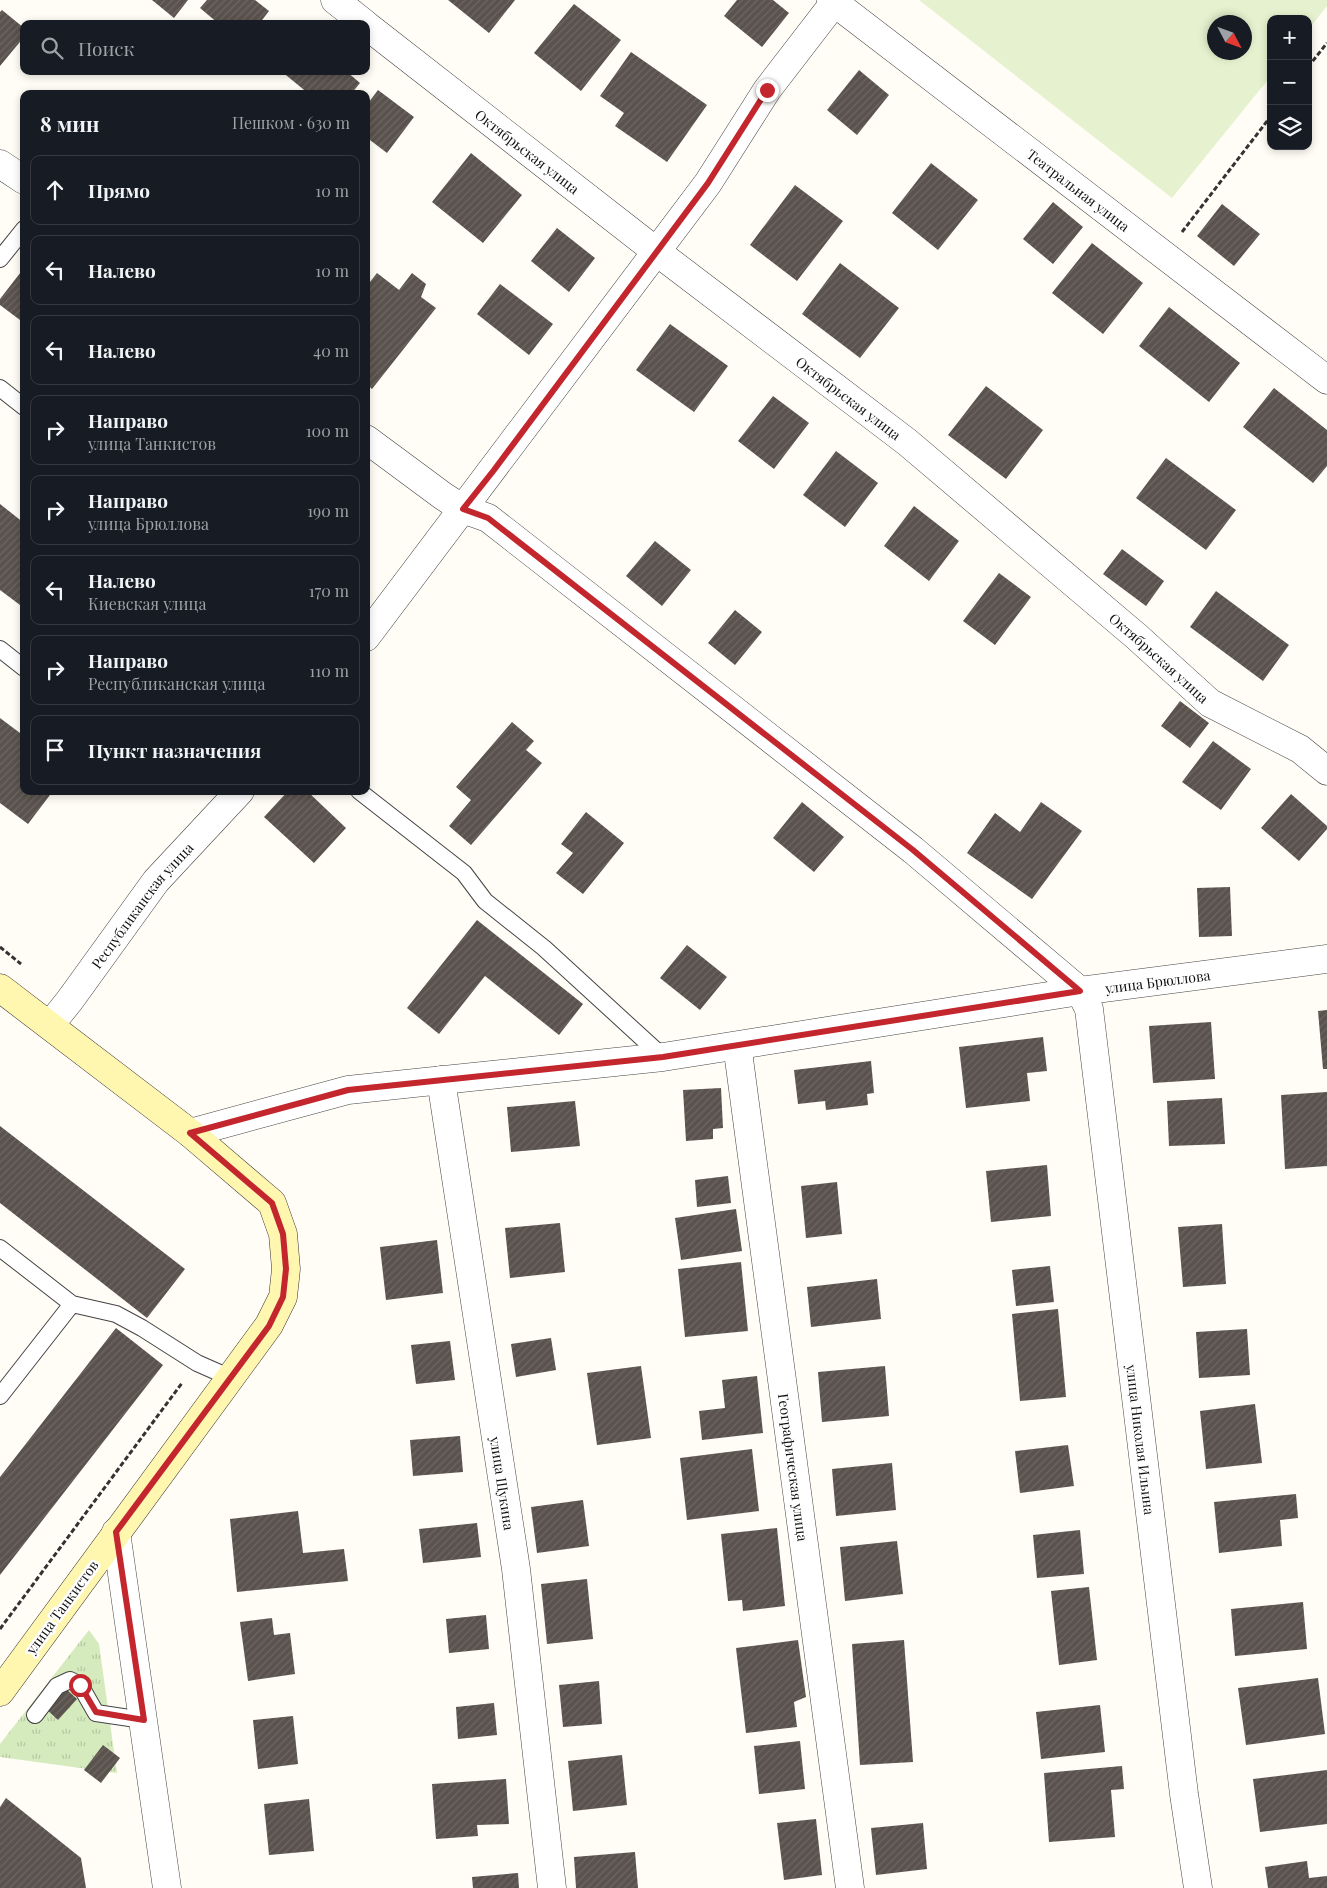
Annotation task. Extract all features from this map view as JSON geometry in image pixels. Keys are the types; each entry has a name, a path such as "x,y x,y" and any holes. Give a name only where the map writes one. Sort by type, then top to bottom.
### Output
{"main road":[{"name":"улица Танкистов","path":"0,988 190,1133 272,1203 283,1234 286,1269 283,1297 269,1326 116,1532 4,1678"}],"street":[{"name":"Октябрьская улица","path":"335,0 361,20"},
{"path":"370,632 500,462 708,183 767,90 833,1"},
{"name":"Театральная улица","path":"833,1 1327,380"},
{"name":"Октябрьская улица","path":"370,27 657,252 907,442 1136,636 1210,703 1300,749 1327,771"},
{"path":"0,164 20,177"},
{"path":"370,442 443,496 463,509 488,518 496,524 913,850 1080,991"},
{"name":"Республиканская улица","path":"50,1025 156,881 236,795"},
{"name":"улица Брюллова","path":"190,1133 348,1090 663,1057 1080,991 1327,959"},
{"name":"улица Николая Ильина","path":"1080,991 1089,1010 1184,1794 1198,1888"},
{"name":"Географическая улица","path":"740,1046 739,1059 850,1888"},
{"name":"улица Щукина","path":"440,1080 516,1569 552,1888"},
{"path":"116,1532 167,1888"}],"lane":[{"path":"0,259 20,234"},
{"path":"0,388 20,404"},
{"path":"0,649 20,665"},
{"path":"365,795 464,873 485,901 544,948 663,1057"},
{"path":"0,1248 72,1304 116,1314 197,1363 231,1378"},
{"path":"0,1396 72,1304"},
{"path":"35,1715 57,1686 70,1680 80,1685 96,1712 144,1720"}],"path":[{"path":"1312,63 1327,43"},
{"path":"1164,254 1267,121"},
{"path":"0,1629 197,1363"}],"green space":[{"path":"919,0 1327,0 1327,6 1312,25 1312,15 1267,15 1267,81 1172,198"},
{"path":"89,1630 99,1644 117,1773 0,1757 0,1744"}],"building":[{"path":"152,0 188,0 174,18"},
{"path":"207,0 255,0 269,11 262,20 214,20 200,8"},
{"path":"448,0 515,0 489,33"},
{"path":"737,0 773,0 789,13 762,47 724,16"},
{"path":"574,4 621,40 581,91 534,53"},
{"path":"2,10 20,25 20,42 0,66 0,12"},
{"path":"631,52 707,105 667,162 615,126 624,113 600,96"},
{"path":"859,70 889,95 857,135 827,110"},
{"path":"286,75 351,75 360,83 354,90 304,90"},
{"path":"378,90 414,117 387,153 370,140 370,101"},
{"path":"471,153 522,195 483,243 432,202"},
{"path":"931,163 978,200 938,250 892,213"},
{"path":"795,185 843,221 797,281 750,245"},
{"path":"1053,202 1083,227 1053,264 1023,239"},
{"path":"1222,204 1260,234 1234,266 1197,236"},
{"path":"557,228 595,258 569,292 531,261"},
{"path":"1092,243 1143,283 1103,334 1052,293"},
{"path":"840,263 899,308 860,358 802,314"},
{"path":"20,273 20,320 0,305 0,299"},
{"path":"377,273 399,290 412,273 426,284 421,297 436,308 372,389 370,387 370,282"},
{"path":"500,284 553,324 529,355 477,314"},
{"path":"1169,307 1240,363 1209,402 1139,346"},
{"path":"670,324 728,366 694,412 636,370"},
{"path":"986,386 1043,430 1006,479 948,435"},
{"path":"1274,388 1327,430 1327,466 1313,483 1243,427"},
{"path":"773,396 809,423 774,469 738,441"},
{"path":"836,451 878,483 845,527 803,495"},
{"path":"1166,458 1236,510 1206,550 1136,498"},
{"path":"0,504 20,520 20,605 0,590"},
{"path":"914,506 959,541 929,581 884,546"},
{"path":"655,541 691,570 662,606 626,576"},
{"path":"1122,549 1164,581 1146,606 1103,574"},
{"path":"999,573 1031,597 995,645 963,621"},
{"path":"1216,591 1289,645 1263,681 1190,627"},
{"path":"735,610 762,632 735,665 708,643"},
{"path":"1180,701 1209,723 1190,748 1161,726"},
{"path":"0,718 20,733 20,795 50,795 28,824 0,803"},
{"path":"512,722 534,741 526,750 542,763 471,845 449,826 471,800 456,787"},
{"path":"1213,741 1251,769 1221,810 1182,782"},
{"path":"1291,794 1327,826 1327,829 1299,861 1261,828"},
{"path":"284,795 311,795 346,828 314,863 264,817"},
{"path":"802,802 844,837 814,872 773,838"},
{"path":"1041,802 1082,831 1032,899 967,853 995,813 1020,832"},
{"path":"586,812 624,843 583,894 556,873 573,853 561,844"},
{"path":"1230,887 1232,936 1199,937 1197,888"},
{"path":"477,920 583,1004 559,1035 485,976 439,1034 407,1008"},
{"path":"687,945 727,977 700,1010 660,978"},
{"path":"1327,1010 1327,1069 1323,1069 1318,1011"},
{"path":"1211,1022 1215,1079 1153,1083 1149,1026"},
{"path":"1043,1037 1047,1071 1027,1073 1030,1101 966,1108 959,1047"},
{"path":"871,1061 874,1093 867,1094 868,1105 826,1110 825,1101 798,1104 794,1070"},
{"path":"721,1088 723,1128 713,1129 713,1139 686,1141 683,1090"},
{"path":"1327,1092 1327,1166 1285,1169 1281,1095"},
{"path":"1222,1098 1225,1144 1169,1146 1167,1101"},
{"path":"575,1101 580,1146 511,1152 507,1107"},
{"path":"0,1126 185,1269 147,1318 0,1203"},
{"path":"1047,1165 1051,1216 991,1222 986,1171"},
{"path":"728,1176 731,1203 697,1207 695,1180"},
{"path":"837,1182 842,1234 806,1238 801,1186"},
{"path":"736,1209 742,1251 681,1260 675,1218"},
{"path":"560,1223 565,1272 510,1278 505,1228"},
{"path":"1222,1224 1226,1284 1183,1287 1178,1227"},
{"path":"437,1240 443,1293 386,1300 380,1247"},
{"path":"741,1262 748,1331 685,1337 678,1269"},
{"path":"1050,1266 1054,1302 1016,1306 1012,1270"},
{"path":"877,1279 881,1319 811,1327 807,1287"},
{"path":"1058,1309 1066,1397 1020,1401 1012,1314"},
{"path":"116,1328 163,1365 0,1575 0,1477"},
{"path":"1247,1329 1250,1375 1199,1378 1196,1332"},
{"path":"551,1338 556,1370 516,1377 511,1344"},
{"path":"450,1341 455,1380 416,1384 411,1345"},
{"path":"641,1366 651,1438 597,1445 587,1373"},
{"path":"885,1366 889,1416 822,1422 818,1372"},
{"path":"757,1376 763,1433 702,1440 699,1411 725,1408 722,1380"},
{"path":"1255,1404 1262,1463 1206,1469 1200,1411"},
{"path":"460,1436 463,1472 413,1476 410,1440"},
{"path":"1068,1445 1074,1486 1020,1493 1015,1451"},
{"path":"752,1449 759,1511 687,1520 680,1458"},
{"path":"892,1463 896,1510 836,1516 832,1469"},
{"path":"1296,1494 1298,1518 1280,1520 1282,1546 1219,1553 1214,1502"},
{"path":"583,1500 589,1546 537,1553 531,1507"},
{"path":"298,1511 303,1553 344,1549 348,1581 237,1592 230,1519"},
{"path":"477,1523 481,1557 423,1563 419,1529"},
{"path":"777,1528 785,1606 743,1611 742,1600 728,1601 721,1534"},
{"path":"1080,1530 1084,1574 1037,1578 1033,1535"},
{"path":"897,1541 903,1594 845,1601 840,1547"},
{"path":"587,1579 593,1639 547,1644 541,1584"},
{"path":"1089,1587 1097,1660 1059,1665 1051,1591"},
{"path":"1303,1602 1307,1649 1235,1656 1231,1609"},
{"path":"486,1615 489,1649 449,1653 446,1619"},
{"path":"272,1618 274,1635 290,1633 295,1674 248,1681 240,1622"},
{"path":"798,1640 806,1697 794,1702 797,1727 746,1733 736,1648"},
{"path":"904,1640 913,1762 860,1765 852,1644"},
{"path":"1318,1678 1325,1734 1246,1745 1238,1688"},
{"path":"599,1681 602,1724 563,1727 559,1685"},
{"path":"64,1687 77,1699 58,1720 45,1708"},
{"path":"494,1703 497,1735 458,1739 456,1707"},
{"path":"1100,1705 1105,1752 1041,1759 1036,1712"},
{"path":"293,1716 298,1764 258,1769 253,1720"},
{"path":"800,1741 805,1789 759,1794 754,1746"},
{"path":"103,1745 120,1758 101,1783 84,1770"},
{"path":"622,1755 627,1805 573,1811 568,1761"},
{"path":"1122,1766 1124,1789 1111,1790 1115,1837 1049,1842 1044,1773"},
{"path":"1327,1770 1327,1824 1260,1832 1253,1779"},
{"path":"506,1779 509,1824 477,1825 478,1836 436,1839 432,1784"},
{"path":"6,1798 81,1858 86,1888 0,1888 0,1807"},
{"path":"309,1799 314,1851 269,1855 264,1804"},
{"path":"816,1819 822,1875 784,1880 777,1823"},
{"path":"923,1823 927,1869 876,1875 871,1828"},
{"path":"635,1852 638,1888 576,1888 574,1857"},
{"path":"1307,1861 1309,1878 1327,1876 1327,1888 1268,1888 1265,1867"},
{"path":"518,1873 519,1888 473,1888 472,1877"}],"route":[{"path":"80,1685 96,1712 144,1720 116,1532 269,1326 283,1297 286,1269 283,1234 272,1203 190,1133 348,1090 663,1057 1080,991 913,850 488,518 463,509 708,183 767,90"}]}
